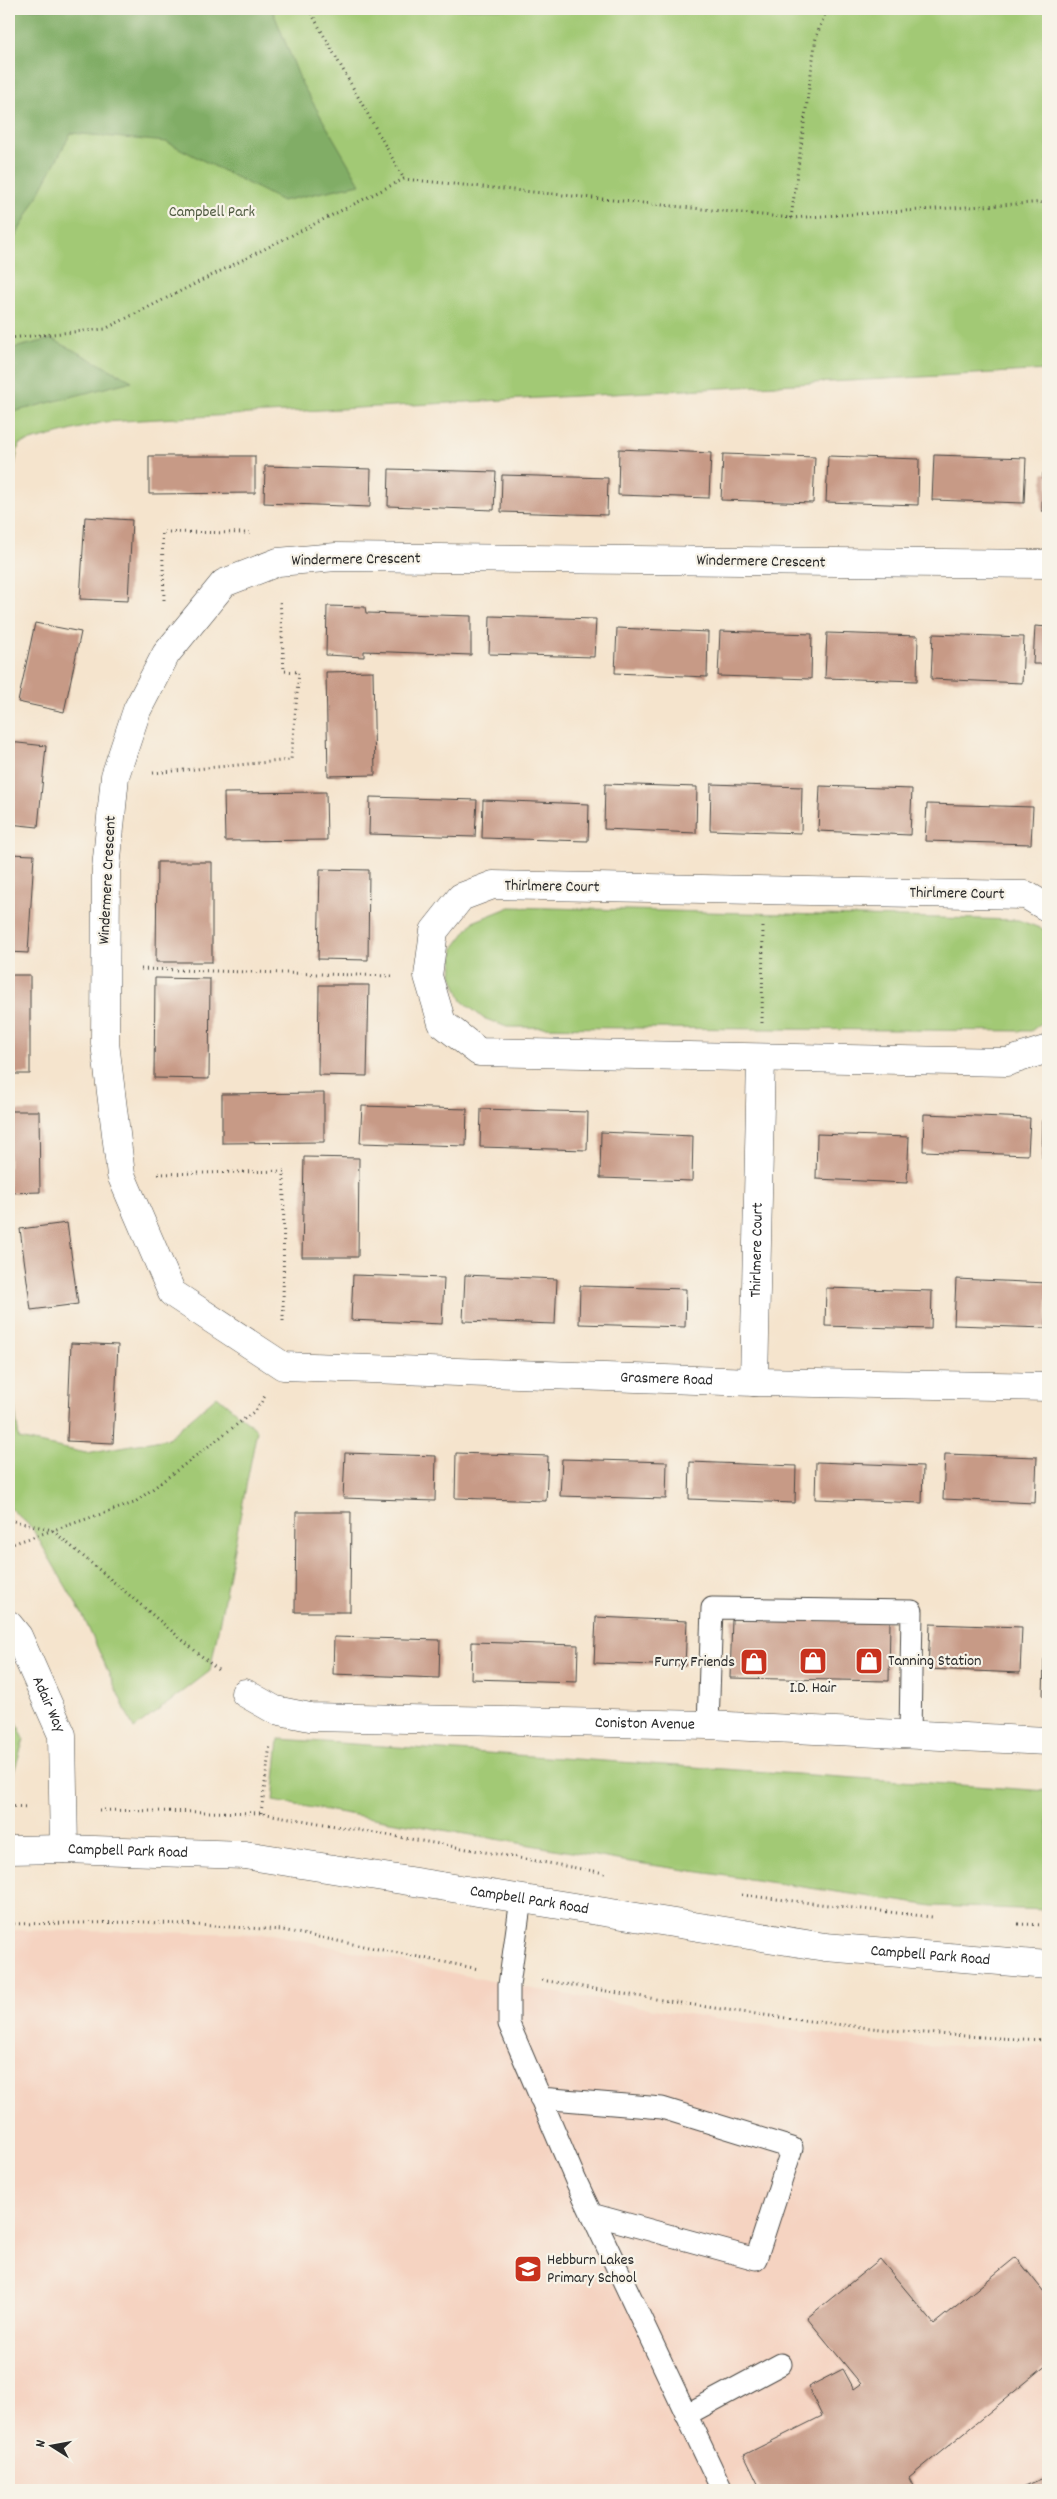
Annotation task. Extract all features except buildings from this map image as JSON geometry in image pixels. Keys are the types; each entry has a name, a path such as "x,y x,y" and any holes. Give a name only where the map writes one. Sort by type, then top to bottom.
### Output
{"street":[{"name":"Windermere Crescent","path":"283,1366 172,1293 121,1175 105,1043 106,869 115,776 137,710 166,654 224,583 278,562 336,557 1048,564"},
{"name":"Thirlmere Court","path":"1048,908 1026,896 493,886 461,897 434,931 428,976 442,1024 478,1052 1007,1062 1048,1049"},
{"name":"Thirlmere Court","path":"754,1382 761,1058"},
{"name":"Grasmere Road","path":"283,1366 754,1382 1048,1387"},
{"name":"Adair Way","path":"9,1626 18,1636 62,1735 64,1849"},
{"name":"Coniston Avenue","path":"245,1693 275,1710 310,1717 708,1725 1048,1741"},
{"name":"Campbell Park Road","path":"9,1850 64,1849 245,1855 825,1947 1048,1965"}],"lane":[{"path":"708,1725 712,1608 912,1611 910,1734"},
{"path":"520,1899 511,1975 509,2024 591,2214 722,2490"},
{"path":"540,2098 662,2108 792,2148 756,2259 591,2214"},
{"path":"686,2414 781,2364"}],"path":[{"path":"309,9 404,180"},
{"path":"791,218 816,37 827,9"},
{"path":"9,338 105,329 404,180 791,218 1048,202"},
{"path":"115,776 291,760 299,672 284,671 278,562"},
{"path":"761,1058 764,891"},
{"path":"105,968 428,976"},
{"path":"9,1545 134,1503 256,1410 283,1366 284,1171 121,1175"},
{"path":"9,1520 52,1530 245,1693"},
{"path":"261,1814 275,1710"},
{"path":"9,1924 144,1922 282,1930 511,1975 705,2008 963,2038 1048,2040"}],"shaded area":[{"name":"Hebburn Lakes Primary School","path":"9,1930 273,1934 509,1985 666,2011 900,2045 1048,2047 1048,2490 9,2490"}],"green space":[{"name":"Campbell Park","path":"9,9 1048,9 1048,370 104,422 19,444 9,494"},
{"path":"9,9 272,9 302,84 360,184 282,201 167,142 71,133 9,249"},
{"path":"52,339 132,381 9,413 9,349"},
{"path":"510,907 1018,920 1048,931 1048,1018 1031,1031 507,1027 483,1018 462,1001 452,975 454,947 473,922"},
{"path":"9,1365 19,1439 86,1453 167,1439 217,1396 257,1430 210,1671 134,1729 83,1616 32,1528 9,1507"},
{"path":"9,1705 24,1739 9,1788"},
{"path":"279,1739 1048,1791 1048,1910 933,1906 624,1861 273,1801"}],"place":[{"name":"I.D. Hair","path":"813,1661"},
{"name":"Tanning Station","path":"869,1661"},
{"name":"Furry Friends","path":"754,1662"},
{"name":"Hebburn Lakes Primary School","path":"528,2269"}]}
